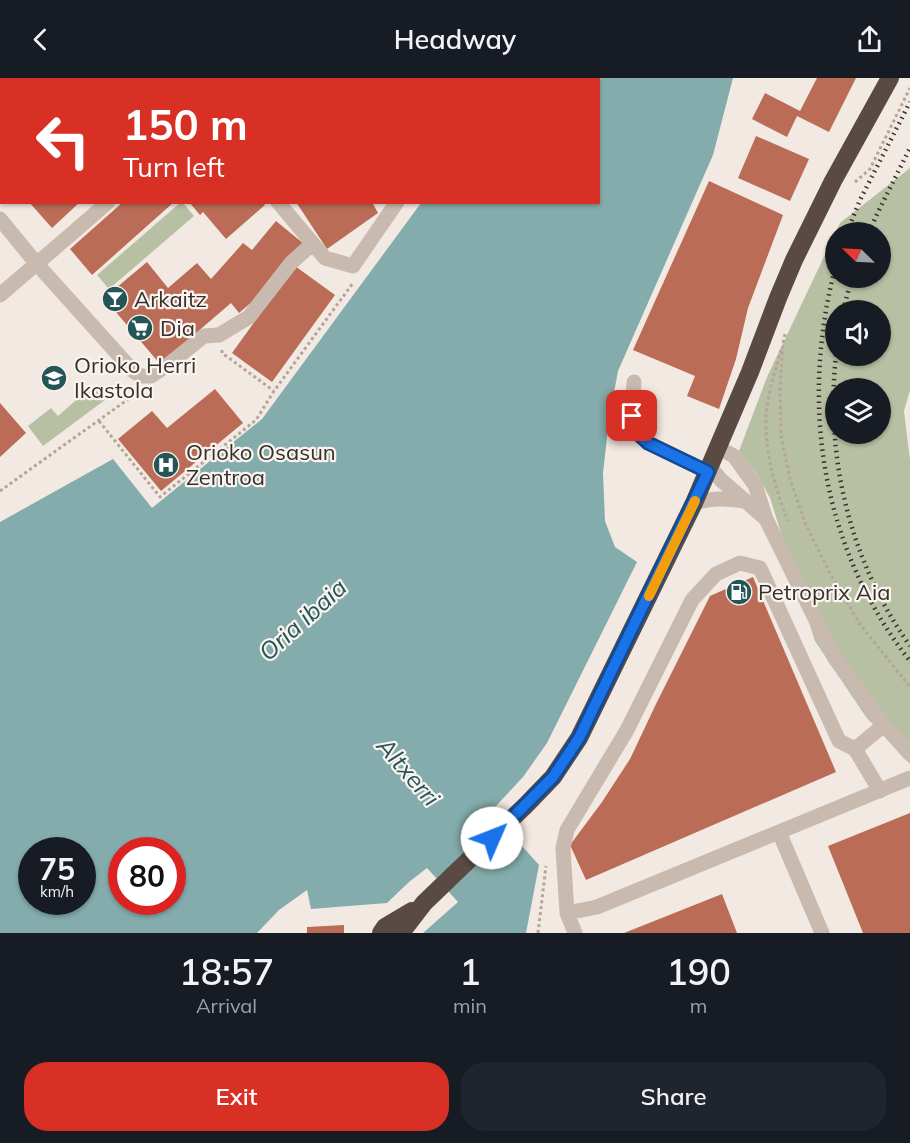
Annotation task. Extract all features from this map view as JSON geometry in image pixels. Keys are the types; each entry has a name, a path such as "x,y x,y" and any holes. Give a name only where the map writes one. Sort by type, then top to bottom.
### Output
{"highway":[{"path":"401,933 424,903 553,777 579,738 719,448 794,260 833,181 890,78"},
{"path":"381,933 385,927 424,903"}],"street":[{"path":"0,295 106,204"},
{"path":"280,204 326,258 354,274 396,204"},
{"path":"0,219 133,371 141,376 152,376 204,336 219,335 249,317 291,263 312,244"},
{"path":"634,382 632,416 636,432 648,443 709,470 766,519"},
{"path":"719,448 734,456 755,485 766,519 834,657 884,724 910,754"},
{"path":"694,503 710,498 745,501"},
{"path":"575,933 567,913 563,848 567,830 627,730 692,600 716,574 740,563 760,568 839,741 855,749 880,791"},
{"path":"855,749 884,724"},
{"path":"567,913 597,907 910,778"},
{"path":"779,832 822,933"}],"path":[{"path":"853,184 870,169 910,88"},
{"path":"99,421 160,497 256,420 354,274"},
{"path":"783,528 788,519 777,493 769,461 766,419 770,393 786,333"},
{"path":"219,335 222,353 274,392"},
{"path":"783,343 780,390 781,435 790,479 806,525 859,623 910,687"},
{"path":"0,491 134,395 141,376"},
{"path":"538,933 547,857 552,847 563,848"}],"green space":[{"path":"910,168 910,390 904,411 910,460 910,764 866,717 815,641 770,498 758,476 739,451 767,377 825,255 825,288 891,288 891,222 841,222"},
{"path":"179,204 184,204 194,216 109,289 97,275"},
{"path":"92,386 105,400 43,446 28,426 51,408 58,416"}],"water":[{"path":"600,78 733,78 713,155 618,371 603,473 605,521 615,547 637,562 547,743 523,777 470,830 502,862 521,845 539,865 526,933 423,933 458,902 427,868 387,903 311,909 307,890 279,910 257,933 0,933 0,522 113,459 152,508 262,419 420,204 600,204"}],"building":[{"path":"817,78 856,78 829,132 797,116 787,137 752,119 765,93 800,111"},
{"path":"756,136 809,159 790,201 738,178"},
{"path":"709,181 783,215 748,308 736,359 719,409 687,396 695,376 633,350"},
{"path":"31,204 78,204 52,228"},
{"path":"121,204 172,204 92,275 70,249"},
{"path":"191,204 265,205 226,239 203,212 200,215"},
{"path":"297,204 373,204 378,213 327,249"},
{"path":"276,221 304,244 266,290 239,313 231,303 160,364 104,298 147,262 168,288 197,263 211,279 243,243 252,250"},
{"path":"295,266 335,295 272,382 232,353"},
{"name":"Orioko Osasun Zentroa","path":"215,389 243,423 161,491 118,439 152,411 167,428"},
{"path":"0,403 26,433 0,457"},
{"path":"753,577 836,772 586,880 570,845 630,759 710,596"},
{"path":"910,813 910,933 863,933 828,846"},
{"path":"722,894 737,933 624,933"},
{"path":"344,925 344,933 307,933 307,927"}],"railway":[{"path":"851,222 910,102"},
{"path":"874,222 910,148"},
{"path":"831,288 819,369 820,421 826,472 838,522 856,571 880,617 910,661"},
{"path":"846,300 849,288"},
{"path":"835,366 834,432 846,507 857,544 872,579 889,613 910,646"}],"slow traffic":[{"path":"649,596 695,501"}],"place":[{"name":"Arkaitz","path":"115,299"},
{"name":"Dia","path":"140,328"},
{"name":"Orioko Herri Ikastola","path":"54,378"},
{"name":"Orioko Osasun Zentroa","path":"166,465"},
{"name":"Petroprix Aia","path":"739,592"}],"route":[{"path":"492,838 553,777 579,738 708,472 648,443 636,432 632,416"}],"water label":[{"name":"Oria ibaia","path":"303,620"},
{"name":"Altxerri","path":"408,772"}]}
